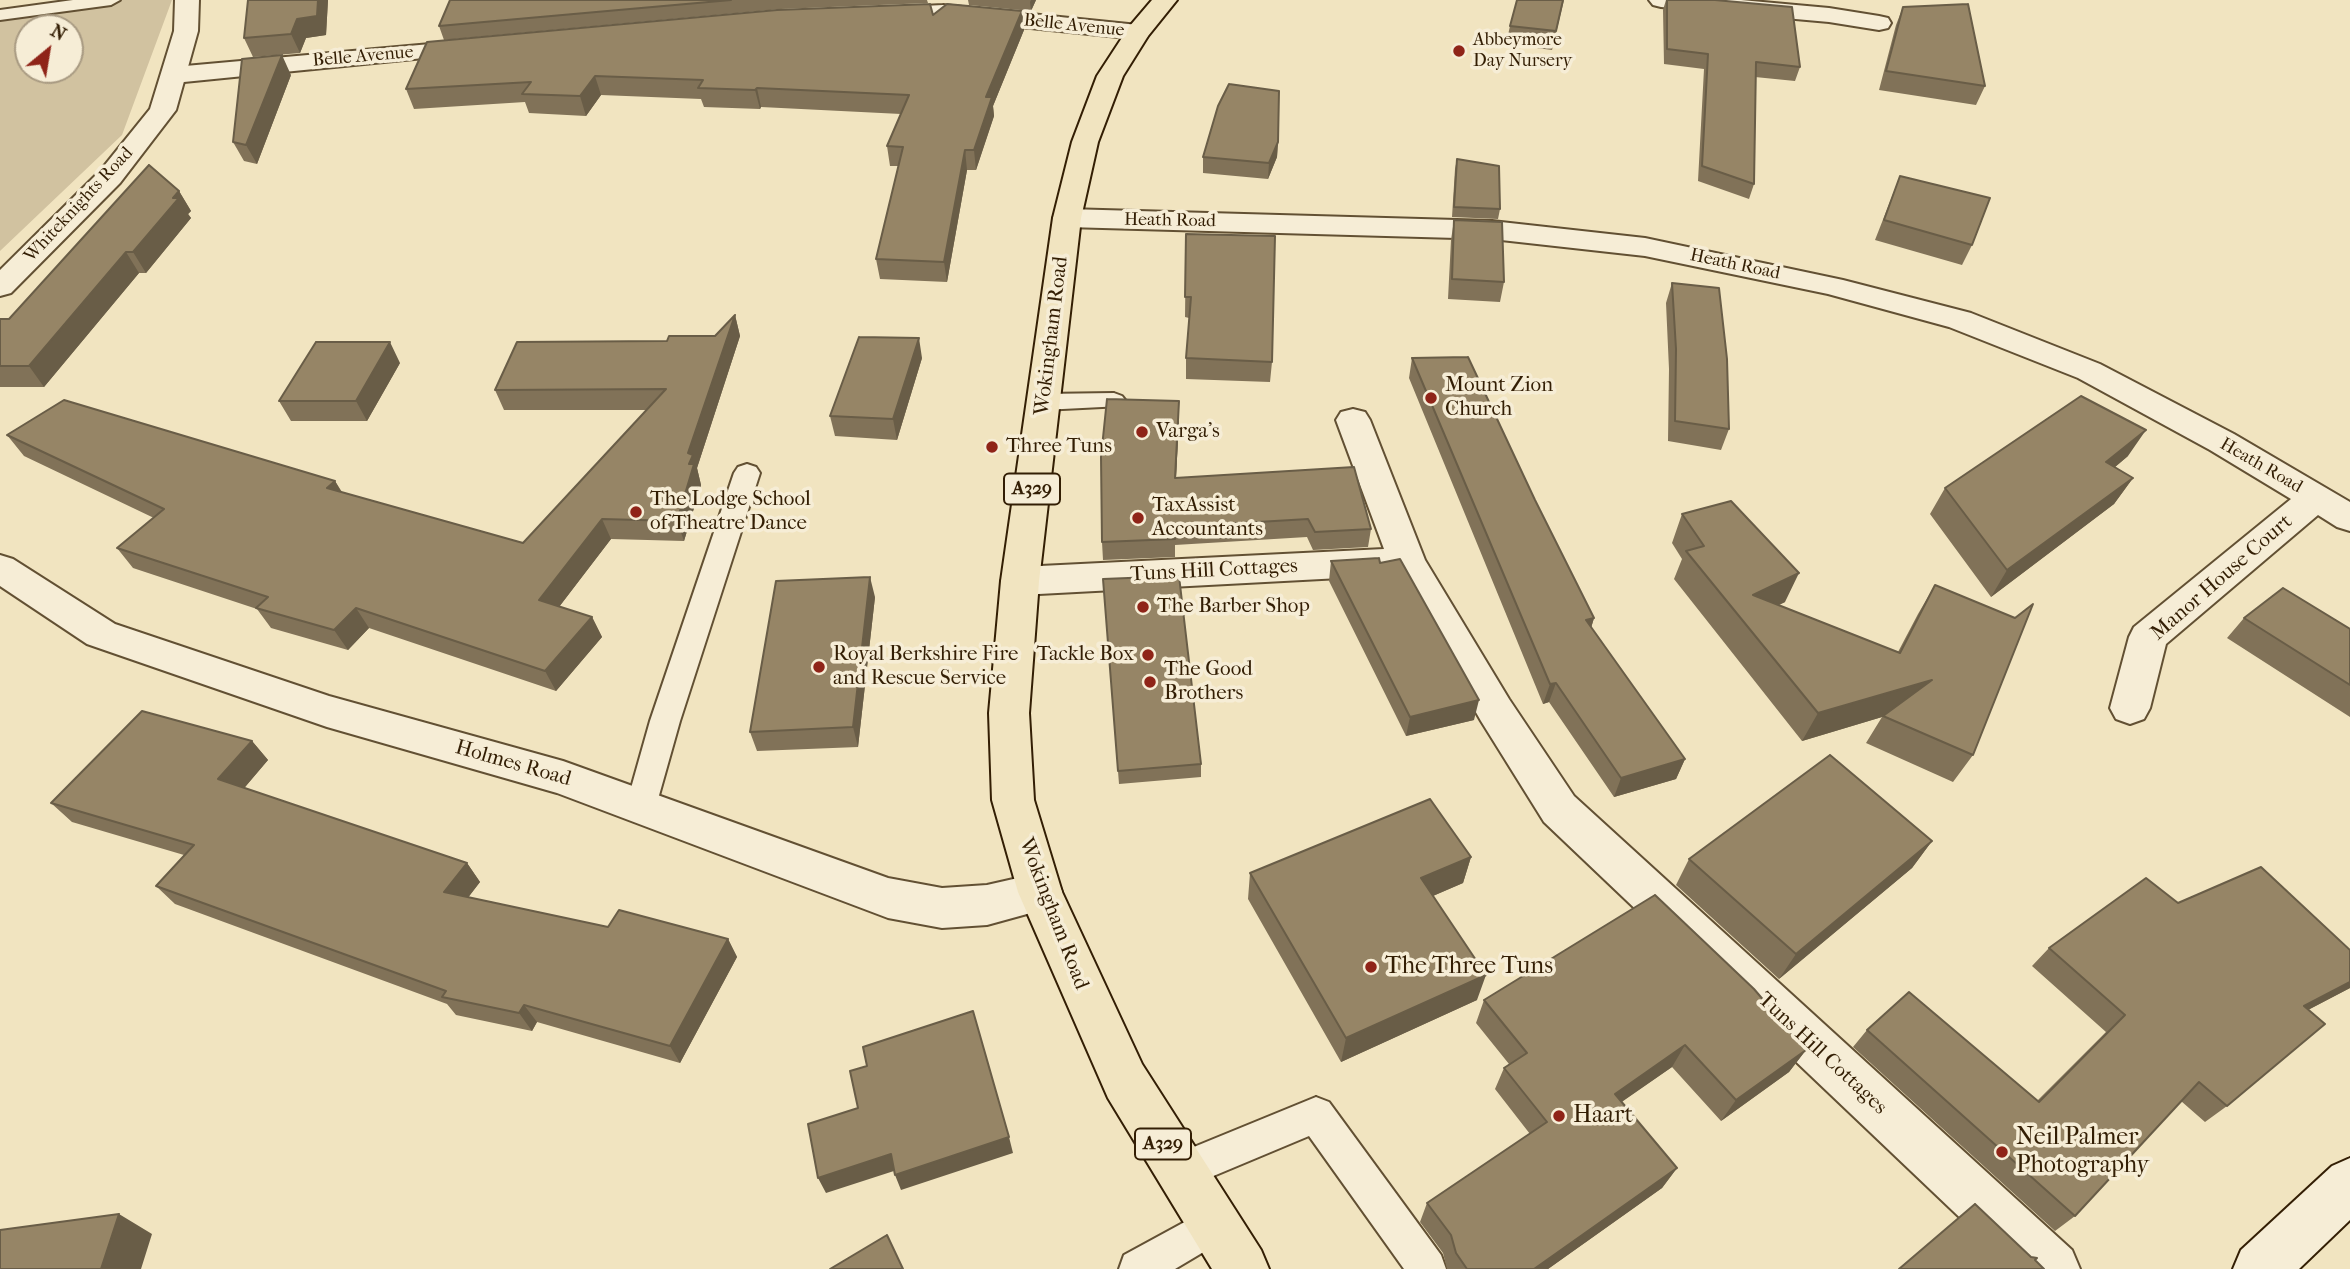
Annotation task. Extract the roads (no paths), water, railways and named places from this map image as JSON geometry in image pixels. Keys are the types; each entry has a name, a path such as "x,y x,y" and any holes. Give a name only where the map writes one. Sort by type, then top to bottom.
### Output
{"main road":[{"name":"Wokingham Road","path":"1165,0 1138,32 1110,76 1092,120 1067,218 1020,581 1009,713 1013,800 1040,892 1125,1081 1242,1269"}],"street":[{"name":"Whiteknights Road","path":"0,287 110,177 163,110 186,31 187,0"},
{"path":"1661,0 1829,7 1879,23"},
{"name":"Belle Avenue","path":"862,16 943,12 1138,32"},
{"name":"Belle Avenue","path":"174,75 505,44"},
{"name":"Heath Road","path":"1067,218 1492,230 1646,247 1832,286 1960,320 2089,371 2222,442 2350,518"},
{"name":"Tuns Hill Cottages","path":"1353,420 1407,561 1495,710 1559,809 2053,1269"},
{"name":"Manor House Court","path":"2130,708 2148,637 2316,498"},
{"name":"Tuns Hill Cottages","path":"1020,581 1407,561"},
{"name":"Holmes Road","path":"0,568 101,634 327,711 563,778 888,898 942,908 987,905 1040,892"},
{"path":"2260,1269 2350,1184"}],"lane":[{"path":"0,15 36,5 111,0"},
{"path":"1043,402 1114,401"},
{"path":"641,806 665,721 747,473"},
{"path":"1180,1171 1264,1134 1316,1115 1427,1269"},
{"path":"1138,1269 1214,1225"}],"place":[{"name":"Abbeymore Day Nursery","path":"1459,51"},
{"name":"Mount Zion Church","path":"1431,398"},
{"name":"Varga's","path":"1142,432"},
{"name":"Three Tuns","path":"992,447"},
{"name":"The Lodge School of Theatre Dance","path":"636,512"},
{"name":"TaxAssist Accountants","path":"1138,518"},
{"name":"The Barber Shop","path":"1143,607"},
{"name":"Tackle Box","path":"1148,655"},
{"name":"Royal Berkshire Fire and Rescue Service","path":"819,667"},
{"name":"The Good Brothers","path":"1150,682"},
{"name":"The Three Tuns","path":"1371,967"},
{"name":"Haart","path":"1559,1116"},
{"name":"Neil Palmer Photography","path":"2002,1152"}]}
